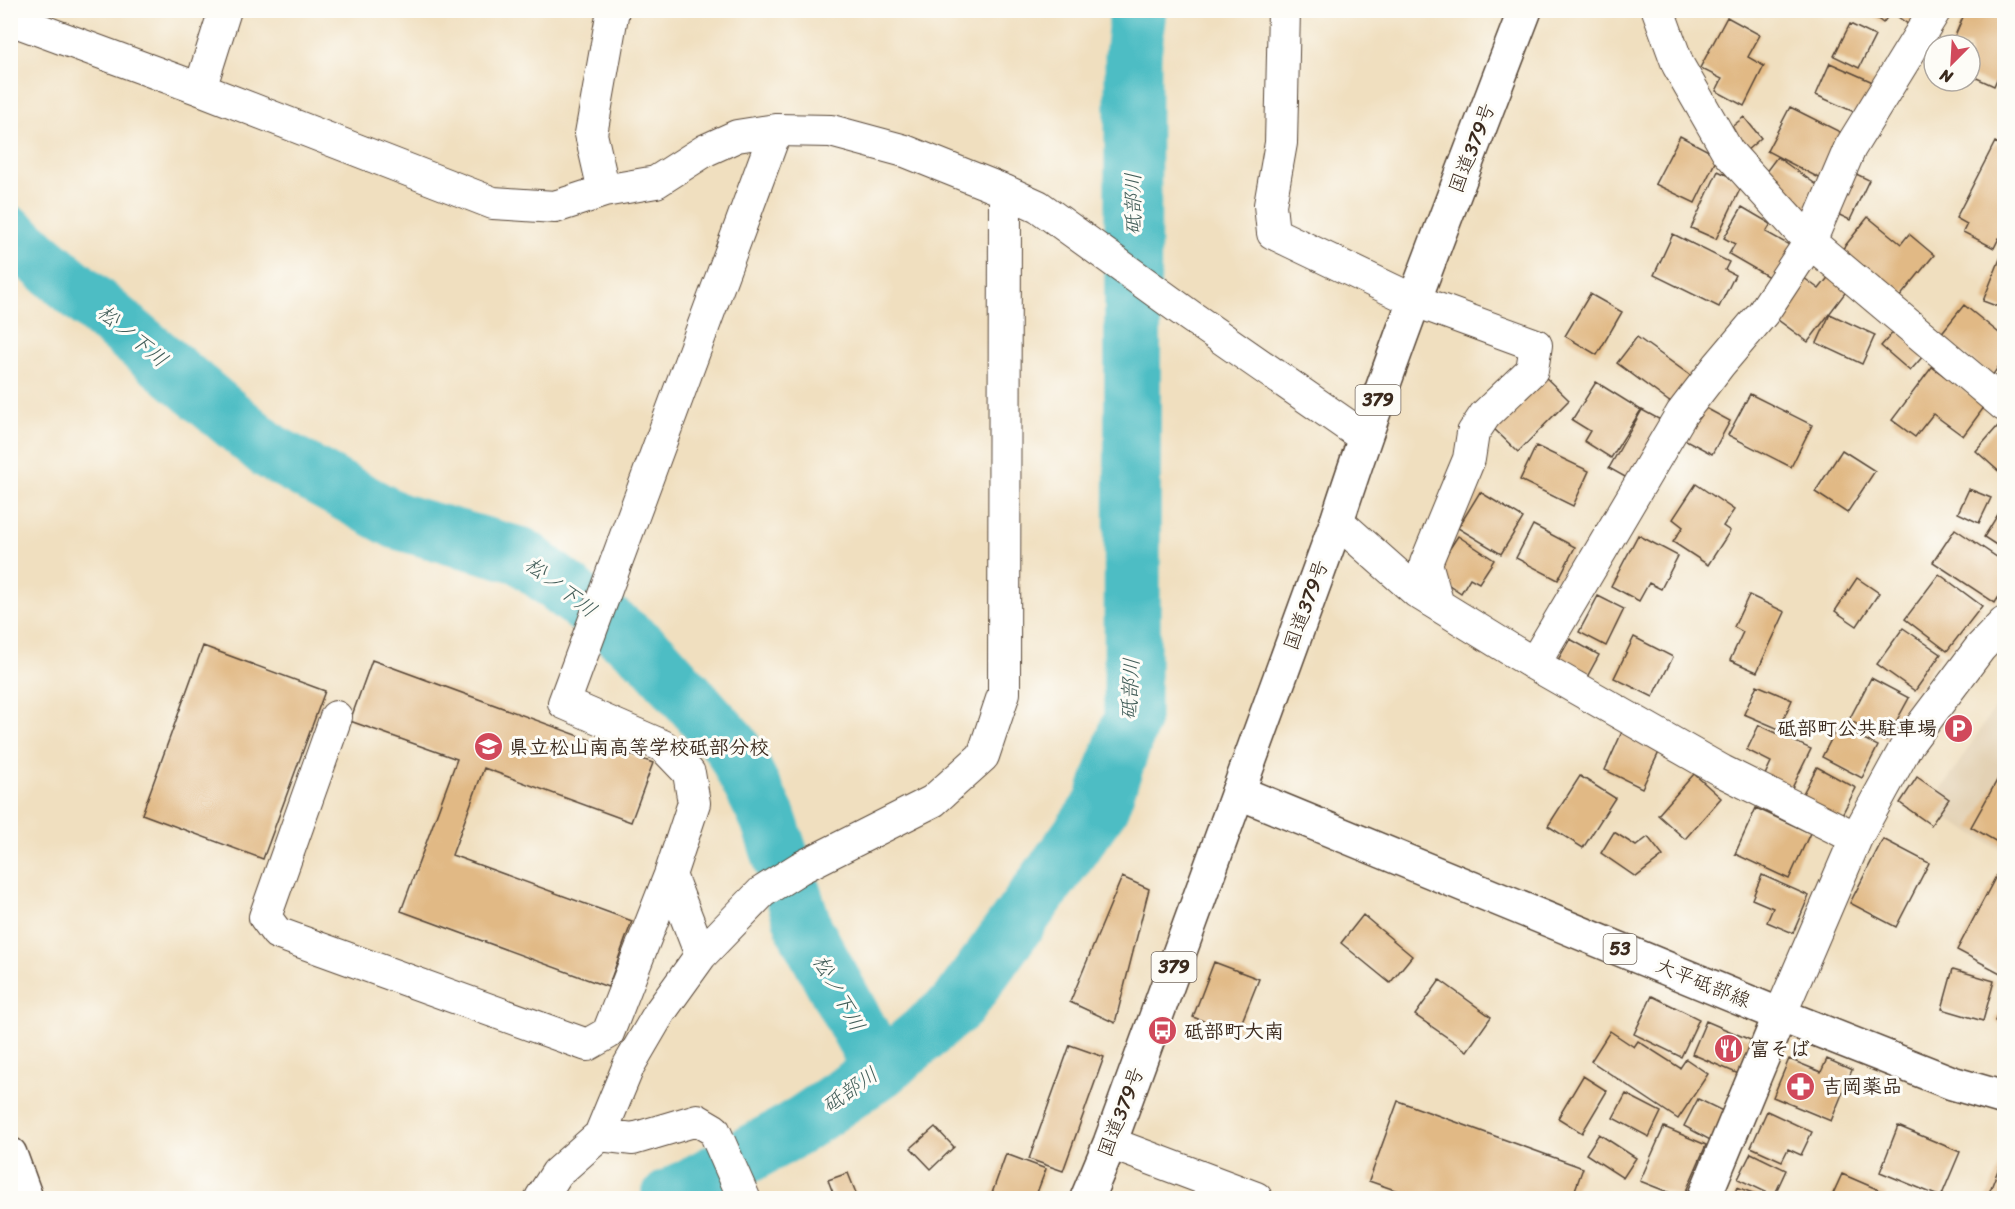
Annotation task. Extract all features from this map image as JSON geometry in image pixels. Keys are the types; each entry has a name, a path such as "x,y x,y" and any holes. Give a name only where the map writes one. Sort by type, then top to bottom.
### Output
{"main road":[{"name":"国道379号","path":"1087,1198 1110,1143 1337,521 1413,300 1525,10"},
{"name":"大平砥部線","path":"1238,792 1780,1015 1952,1083 2004,1098"},
{"path":"1704,1198 1780,1015"},
{"path":"10,1154 26,1198"}],"street":[{"path":"200,89 225,10"},
{"path":"604,191 591,134 613,10"},
{"path":"1284,10 1281,143 1270,206 1273,233 1413,300 1536,345 1532,370 1485,415 1473,433 1469,459 1426,563 1438,605"},
{"path":"1658,10 1678,65 1728,152 1810,242 2004,405"},
{"path":"1534,664 1682,413 1763,313 1810,242 1850,148 1935,10"},
{"path":"10,19 200,89 493,203 555,207 604,191 656,182 706,150 736,136 777,130 831,131 905,151 1038,206 1190,316 1364,437"},
{"path":"336,717 265,917 277,933 587,1045 608,1033 670,875 694,803 689,773 663,746 564,704 777,130"},
{"path":"541,1198 558,1173 600,1135 629,1065 660,1012 700,955 762,892 800,867 933,801 983,756 1004,693 1005,191"},
{"path":"1337,521 1416,592 1534,664 1722,771 1856,838"},
{"path":"1780,1015 1856,838 1907,745 1980,648 2004,623"},
{"path":"670,875 700,955"},
{"path":"600,1135 633,1139 697,1120 714,1130 742,1194"},
{"path":"1110,1143 1256,1198"}],"shaded area":[{"path":"2004,693 2004,851 1929,809"}],"building":[{"path":"1866,10 1923,10 1912,27 1891,12 1883,23"},
{"path":"1966,10 2004,10 2004,63 1994,86 1982,80 1982,33 1956,33"},
{"path":"1727,17 1760,35 1748,57 1764,66 1744,106 1716,91 1722,79 1700,68"},
{"path":"1850,24 1875,36 1859,68 1834,56"},
{"path":"1830,63 1875,83 1861,115 1816,95"},
{"path":"1790,107 1848,136 1825,181 1767,151"},
{"path":"1744,117 1761,138 1746,151 1729,129"},
{"path":"1680,136 1718,156 1695,203 1655,184"},
{"path":"1995,142 2004,147 2004,241 1999,238 1994,248 1963,232 1967,224 1956,218"},
{"path":"1777,157 1824,190 1806,216 1775,186 1778,182 1765,173"},
{"path":"1718,171 1743,183 1716,239 1691,228"},
{"path":"1852,172 1869,180 1850,220 1833,212"},
{"path":"1742,207 1771,224 1766,232 1793,247 1774,280 1729,254 1735,244 1724,238"},
{"path":"1868,217 1901,244 1909,234 1934,255 1899,298 1841,251"},
{"path":"1673,234 1729,262 1725,270 1735,275 1719,307 1654,275"},
{"path":"2004,249 2004,309 1983,301"},
{"path":"1830,275 1848,289 1808,342 1774,317 1804,278 1819,289"},
{"path":"1590,294 1622,312 1597,355 1565,336"},
{"path":"1964,305 2004,337 2004,359 1992,376 1940,335"},
{"path":"1830,314 1875,335 1862,364 1817,343"},
{"path":"1896,329 1925,354 1910,371 1881,346"},
{"path":"1637,337 1691,376 1671,403 1617,363"},
{"path":"1932,367 1985,406 1963,436 1933,414 1915,437 1892,420"},
{"path":"1540,372 1569,400 1518,452 1489,424"},
{"path":"1596,382 1641,410 1611,458 1584,441 1590,431 1572,420"},
{"path":"1750,394 1812,425 1791,467 1728,435"},
{"path":"1702,406 1730,421 1712,454 1684,439"},
{"path":"1642,410 1668,424 1634,482 1609,468"},
{"path":"2004,419 2004,476 1976,451"},
{"path":"1536,446 1589,471 1573,506 1520,480"},
{"path":"1842,450 1875,471 1847,513 1815,492"},
{"path":"1696,484 1734,510 1723,526 1730,531 1708,565 1673,542 1683,527 1673,519"},
{"path":"1969,489 1991,498 1979,523 1958,513"},
{"path":"1480,492 1523,518 1501,554 1458,528"},
{"path":"2000,511 2004,514 2004,550 1984,537"},
{"path":"1533,525 1575,547 1558,580 1516,558"},
{"path":"1955,529 2004,562 2004,588 1995,603 1933,562"},
{"path":"1638,535 1678,556 1661,589 1649,583 1639,601 1611,586"},
{"path":"1458,536 1494,560 1479,583 1470,578 1461,593 1433,574"},
{"path":"1939,574 1982,606 1947,651 1905,619"},
{"path":"1857,578 1879,593 1857,626 1835,611"},
{"path":"1749,595 1785,612 1757,672 1730,660 1743,632 1734,627"},
{"path":"1598,596 1624,609 1606,646 1579,632"},
{"path":"1903,628 1941,654 1915,691 1877,664"},
{"path":"1634,637 1673,657 1653,697 1614,678"},
{"path":"1570,639 1599,655 1587,677 1558,660"},
{"path":"203,646 325,691 263,859 142,814"},
{"path":"372,660 653,763 631,822 484,768 452,855 632,921 608,987 401,911 457,759 350,721"},
{"path":"1871,678 1909,698 1886,740 1849,720"},
{"path":"1757,685 1792,700 1779,729 1744,714"},
{"path":"1759,725 1811,749 1791,790 1764,777 1771,762 1747,750"},
{"path":"1838,726 1878,746 1862,778 1822,757"},
{"path":"1622,732 1660,750 1642,788 1605,770"},
{"path":"1817,767 1856,788 1838,822 1799,801"},
{"path":"2004,768 2004,846 1971,827"},
{"path":"1694,774 1721,798 1685,839 1658,815"},
{"path":"1580,776 1615,798 1583,848 1548,826"},
{"path":"1917,777 1949,799 1931,825 1900,803"},
{"path":"1756,808 1810,833 1789,879 1735,854"},
{"path":"1614,832 1636,846 1648,837 1663,856 1636,877 1601,853"},
{"path":"1883,839 1929,863 1896,927 1850,903"},
{"path":"2004,864 2004,975 1957,950"},
{"path":"1762,875 1809,896 1793,933 1767,922 1773,908 1752,899"},
{"path":"1122,877 1149,889 1115,1023 1070,1002"},
{"path":"1363,915 1412,956 1390,983 1341,943"},
{"path":"1214,962 1259,979 1237,1034 1193,1017"},
{"path":"1953,969 1994,981 1983,1021 1942,1009"},
{"path":"1440,980 1491,1017 1467,1051 1415,1015"},
{"path":"1652,996 1699,1019 1681,1057 1634,1034"},
{"path":"2004,1000 2004,1026 1995,1021"},
{"path":"1706,1021 1755,1042 1741,1075 1692,1054"},
{"path":"1610,1031 1634,1047 1638,1041 1680,1068 1686,1059 1708,1074 1678,1119 1591,1061"},
{"path":"1070,1045 1104,1057 1063,1171 1029,1159"},
{"path":"1789,1059 1821,1072 1827,1059 1852,1070 1831,1121 1773,1097"},
{"path":"1583,1076 1607,1091 1582,1133 1558,1118"},
{"path":"1626,1094 1661,1112 1649,1137 1613,1118"},
{"path":"1698,1099 1727,1113 1712,1141 1684,1126"},
{"path":"1398,1101 1583,1168 1572,1198 1418,1198 1369,1181"},
{"path":"1767,1111 1812,1132 1801,1155 1788,1149 1782,1161 1751,1147"},
{"path":"1898,1126 1960,1152 1941,1197 1880,1172"},
{"path":"935,1127 954,1147 931,1169 911,1148"},
{"path":"1664,1127 1706,1145 1683,1198 1640,1181"},
{"path":"1599,1134 1636,1158 1623,1178 1586,1154"},
{"path":"1751,1153 1786,1170 1774,1196 1738,1179"},
{"path":"1006,1154 1046,1169 1035,1198 995,1198 991,1196"},
{"path":"2004,1155 2004,1198 1987,1198"},
{"path":"848,1173 858,1198 835,1198 828,1180"},
{"path":"1842,1174 1886,1193 1884,1198 1831,1198"},
{"path":"1737,1187 1766,1198 1733,1198"}],"waterway":[{"name":"砥部川","path":"669,1198 795,1129 881,1070 958,1005 1101,806 1132,718 1133,56 1138,10"},
{"name":"松ノ下川","path":"10,234 269,451 397,521 522,556 652,657 731,745 768,818 805,930 881,1070"}],"place":[{"name":"砥部町公共駐車場","path":"1958,728"},
{"name":"県立松山南高等学校砥部分校","path":"488,747"},
{"name":"砥部町大南","path":"1163,1031"},
{"name":"富そば","path":"1729,1049"},
{"name":"吉岡薬品","path":"1801,1086"}]}
